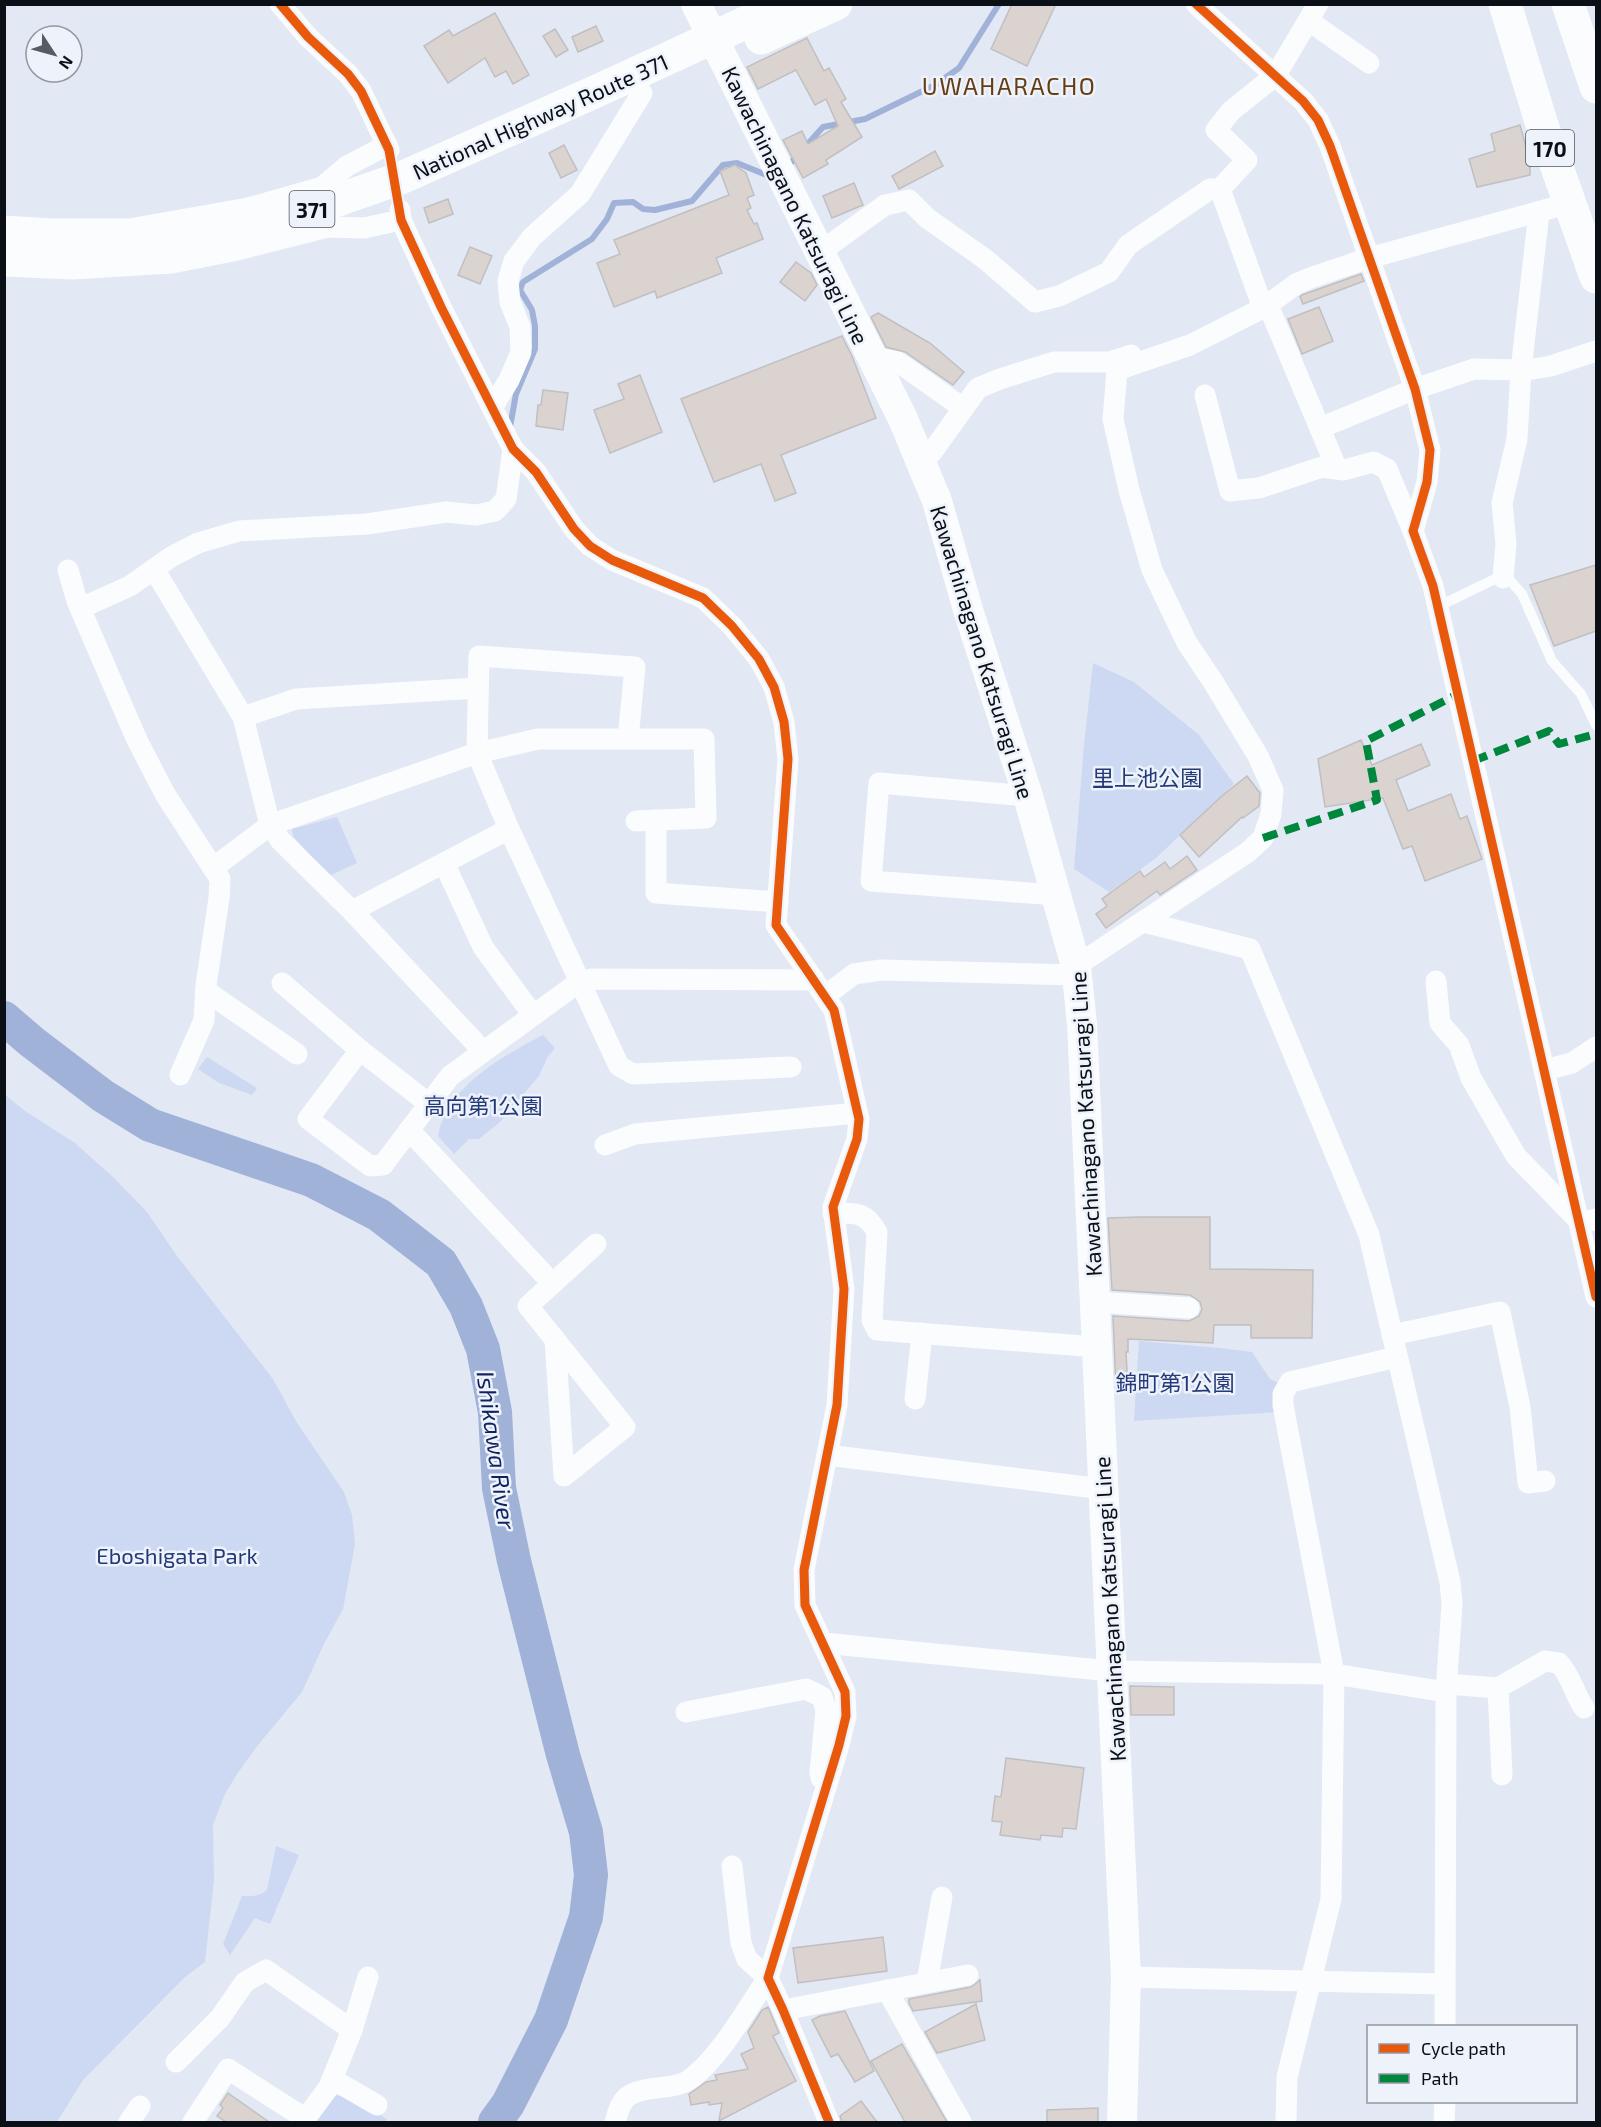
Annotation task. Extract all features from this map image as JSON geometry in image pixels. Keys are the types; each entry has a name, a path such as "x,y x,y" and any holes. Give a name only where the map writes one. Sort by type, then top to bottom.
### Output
{"highway":[{"path":"322,205 359,174 479,125 699,12 735,4"},
{"name":"National Highway Route 371","path":"4,246 96,248 233,231 322,205 401,178 786,4"},
{"path":"322,205 366,211 404,199 836,4"},
{"name":"170","path":"1505,4 1543,128 1596,277"},
{"path":"1568,4 1596,87"}],"main road":[{"name":"Kawachinagano Katsuragi Line","path":"699,12 903,419 937,501 969,613 1028,796 1077,970 1082,1024 1126,1977 1122,2122"}],"street":[{"path":"4,226 52,229 129,229 248,208 322,187 347,166 388,147 361,91 348,74 308,37 280,4"},
{"path":"1196,4 1303,101 1318,120 1330,146 1415,389 1430,450 1427,482 1413,531"},
{"path":"820,252 885,205 909,200 927,218 985,259 1035,302 1059,296 1109,272 1128,245 1210,189 1220,189 1247,160 1216,130 1231,111 1276,75 1314,13 1369,63"},
{"path":"492,408 509,380 521,352 520,327 510,302 508,281 514,261 532,237 580,194 642,93"},
{"path":"1220,189 1265,307 1337,469"},
{"path":"360,1050 308,1119 370,1166 383,1165 450,1076 579,982 592,979 819,988 854,974 881,970 1077,970 1248,852 1263,838 1271,814 1272,790 1258,756 1187,643 1152,570 1129,490 1113,419 1117,370 1190,345 1265,307 1296,284 1369,258 1570,203"},
{"path":"1503,578 1506,544 1502,503 1517,439 1521,370 1539,212"},
{"path":"4,266 72,269 172,263 233,251 328,227 364,228 400,215 513,448 536,472 574,529 590,546 612,560 703,598 732,626 759,659 774,687 784,722 788,759 776,925 834,1010 859,1119 856,1139 832,1207 844,1289 837,1405 804,1570 805,1605 845,1692 846,1716 768,1978 714,2056 690,2079 668,2088 648,2088 630,2093 621,2103 615,2122"},
{"path":"921,462 932,452 978,388 1054,362 1110,362 1153,348 1190,345"},
{"path":"1320,428 1415,389 1474,369 1521,370 1551,366 1596,351"},
{"path":"872,357 898,362 963,408"},
{"path":"1205,395 1230,491 1259,488 1322,467 1344,470 1373,462 1387,469 1413,531 1432,586 1545,1070 1588,1221 1596,1297"},
{"path":"81,608 130,586 171,557 198,543 239,531 367,524 446,512 476,515 495,511 506,499 513,448"},
{"path":"68,570 76,601 137,740 165,794 220,879 204,1020 180,1075"},
{"path":"154,570 243,717 270,825 280,840 352,912 483,1051"},
{"path":"628,739 635,667 479,656 477,753 509,830 619,1066 633,1074 790,1067"},
{"path":"243,717 296,699 478,688"},
{"path":"213,868 270,825 477,753 538,740 705,739 706,818 646,820 656,893 777,902"},
{"path":"1028,796 879,783 871,881 1056,895"},
{"path":"352,912 509,830"},
{"path":"444,863 483,948 533,1015"},
{"path":"1144,922 1250,949 1369,1235 1450,1582 1452,1604 1446,1688 1445,2025"},
{"path":"1436,981 1440,1023 1459,1045 1471,1078 1516,1156 1588,1221"},
{"path":"282,983 360,1050 429,1104"},
{"path":"206,992 297,1054"},
{"path":"1545,1070 1572,1063 1596,1047"},
{"path":"605,1145 636,1134 857,1113"},
{"path":"409,1130 552,1283"},
{"path":"833,1213 860,1214 870,1221 877,1232 872,1320 877,1330 1097,1347"},
{"path":"555,1340 564,1476 626,1427 528,1306 596,1244"},
{"path":"1095,1302 1189,1308"},
{"path":"1392,1335 1500,1312 1520,1407 1528,1483 1545,1481"},
{"path":"915,1400 922,1333"},
{"path":"1286,2122 1287,2077 1331,1899 1334,1674 1283,1394 1290,1382 1397,1357"},
{"path":"826,1455 1103,1489"},
{"path":"823,1643 1111,1671 1334,1674 1446,1688 1498,1688 1545,1661 1559,1663 1568,1674 1574,1694 1584,1708"},
{"path":"1498,1688 1502,1775"},
{"path":"686,1712 806,1689 822,1697 826,1710 820,1772 825,1792"},
{"path":"732,1866 741,1943 747,1959 768,1978 829,2122"},
{"path":"927,1982 942,1898"},
{"path":"176,2062 220,2018 245,1982 266,1970 352,2030"},
{"path":"783,2010 968,1975"},
{"path":"193,2122 228,2069 305,2121 329,2087 352,2030 368,1977"},
{"path":"1126,1977 1445,1984"},
{"path":"886,1990 962,2122"},
{"path":"332,2079 377,2105"},
{"path":"1444,2103 1444,2122"}],"lane":[{"path":"1437,607 1497,578 1508,578 1522,594 1552,661 1581,694 1596,725"}],"green space":[{"name":"里上池公園","path":"1093,663 1134,682 1199,735 1234,784 1156,858 1109,892 1074,869"},
{"path":"337,817 357,863 329,876 293,836 292,829"},
{"name":"高向第1公園","path":"543,1035 555,1048 547,1058 539,1076 500,1122 479,1139 469,1139 454,1154 438,1136 443,1118 452,1102 478,1075 494,1063"},
{"path":"207,1057 257,1088 252,1095 219,1083 198,1069"},
{"name":"Eboshigata Park","path":"4,1094 25,1111 75,1143 147,1212 177,1256 273,1379 297,1423 344,1492 352,1515 355,1544 343,1609 302,1692 237,1774 225,1794 213,1825 214,1880 205,1962 185,1977 83,2080 57,2122 5,2122"},
{"name":"錦町第1公園","path":"1139,1341 1252,1352 1270,1379 1278,1383 1279,1412 1134,1421"},
{"path":"276,1846 299,1855 270,1924 255,1918 230,1955 223,1944 242,1896 258,1895 267,1890"},
{"path":"343,2095 387,2119 385,2122 312,2122 334,2096"}],"building":[{"path":"1012,4 1056,4 1027,66 991,49"},
{"path":"495,13 529,75 513,84 506,71 495,77 485,58 448,83 424,46 449,30 453,36"},
{"path":"596,26 603,41 578,52 572,37"},
{"path":"555,29 568,50 556,57 543,36"},
{"path":"807,38 824,71 829,68 846,99 841,102 862,137 826,160 828,164 803,178 783,140 802,131 808,144 838,126 826,99 815,105 796,70 758,89 747,67"},
{"path":"1520,125 1530,161 1530,175 1477,187 1469,159 1495,151 1491,134"},
{"path":"564,145 577,170 561,178 549,153"},
{"path":"935,151 943,166 899,189 892,176"},
{"path":"735,165 746,173 754,195 747,198 751,208 747,210 754,224 757,223 763,239 716,258 722,273 657,298 655,291 614,307 597,263 620,254 614,240 729,195 720,171"},
{"path":"854,183 863,205 832,218 823,196"},
{"path":"448,199 453,214 429,223 424,208"},
{"path":"470,247 492,256 480,284 458,275"},
{"path":"796,262 811,273 817,285 805,301 780,282"},
{"path":"1361,274 1364,281 1303,304 1300,297 1302,295"},
{"path":"1319,307 1333,341 1302,354 1288,319"},
{"path":"878,313 930,343 964,372 953,385 905,352 886,347 871,317"},
{"path":"842,336 876,418 781,455 796,493 775,501 761,464 714,482 681,399"},
{"path":"640,375 662,432 610,453 594,410 624,399 618,384"},
{"path":"543,390 568,393 563,430 536,426 538,405 541,405"},
{"path":"1596,565 1596,631 1554,646 1530,585"},
{"path":"1361,740 1372,765 1421,744 1430,765 1396,780 1408,811 1451,794 1460,819 1467,816 1482,859 1425,881 1412,846 1403,849 1383,798 1325,807 1318,759"},
{"path":"1247,776 1260,793 1259,806 1242,817 1199,857 1180,835"},
{"path":"1187,856 1197,870 1160,895 1157,891 1106,928 1096,914 1107,906 1102,899 1140,871 1144,877 1165,862 1170,869"},
{"path":"1210,1217 1210,1269 1313,1270 1312,1338 1251,1338 1251,1325 1214,1325 1213,1343 1128,1339 1128,1352 1126,1352 1128,1389 1116,1389 1113,1316 1189,1321 1199,1316 1202,1309 1200,1302 1190,1295 1112,1290 1108,1218"},
{"path":"1130,1686 1174,1687 1174,1715 1131,1715"},
{"path":"1006,1758 1084,1768 1076,1829 1063,1828 1062,1837 1041,1835 1040,1840 1000,1835 1002,1822 992,1821 995,1796 1001,1797"},
{"path":"883,1937 887,1971 798,1983 793,1948"},
{"path":"980,1980 982,2001 913,2011 909,2003 909,1999 971,1987"},
{"path":"976,2004 985,2040 937,2053 925,2032"},
{"path":"768,2007 779,2033 773,2036 796,2081 719,2121 722,2103 709,2105 709,2102 691,2105 689,2094 706,2082 717,2080 715,2075 748,2069 741,2054 754,2048 748,2032 762,2010"},
{"path":"845,2011 874,2071 855,2082 838,2054 831,2057 812,2020"},
{"path":"902,2044 947,2122 905,2122 871,2061"},
{"path":"228,2093 269,2122 226,2122 217,2116 223,2108 220,2105"},
{"path":"861,2101 877,2122 842,2122 840,2116"},
{"path":"1098,2108 1098,2122 1047,2122 1047,2110"}],"waterway":[{"path":"788,166 823,127 865,119 935,85 959,68 999,4"},
{"path":"510,427 516,394 535,349 532,310 520,290 523,282 592,239 607,219 614,203 633,202 643,209 655,210 692,201 723,165 737,163 769,176"},
{"name":"Ishikawa River","path":"4,1018 103,1096 150,1125 311,1180 379,1215 441,1263 466,1306 483,1349 495,1412 499,1488 514,1561 563,1755 586,1832 591,1875 586,1917 551,2020 508,2104 495,2122"}],"marked path":[{"path":"1263,838 1377,800 1366,741 1458,694"},
{"path":"1473,761 1549,731 1559,744 1596,734"}],"cycle path":[{"path":"280,4 308,37 348,74 361,91 389,150 401,220 441,307 513,449 536,472 574,529 590,546 612,560 703,598 732,626 759,659 774,687 784,722 788,759 776,925 834,1010 859,1119 857,1139 833,1207 844,1289 837,1405 804,1570 805,1605 845,1692 846,1716 768,1978 829,2122"},
{"path":"1196,4 1303,101 1318,120 1330,146 1415,389 1430,450 1427,482 1413,531 1433,586 1596,1297"}],"district":[{"name":"UWAHARACHO","path":"1009,85"}]}
